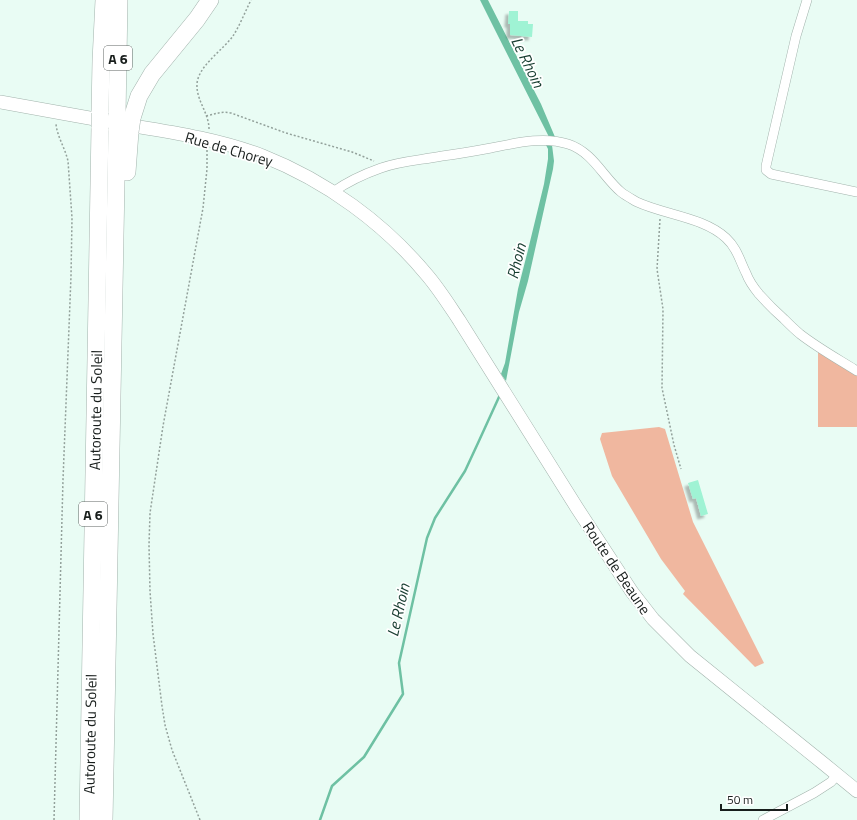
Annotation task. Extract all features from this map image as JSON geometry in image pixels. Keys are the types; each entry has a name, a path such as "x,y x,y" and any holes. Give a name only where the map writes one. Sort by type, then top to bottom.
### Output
{"highway":[{"path":"96,0 101,60"},
{"name":"Autoroute du Soleil","path":"88,820 101,60 104,0"},
{"name":"Autoroute du Soleil","path":"104,820 110,461 124,124 118,0"},
{"path":"124,124 148,80 161,61 197,19 210,0"}],"street":[{"path":"808,0 796,36 766,170 771,174 857,192"},
{"name":"Rue de Chorey","path":"0,102 206,139 234,146 269,159 303,174 333,192 368,217 395,241 439,290"},
{"path":"333,192 346,184 381,168 402,163 535,141 568,144 586,154 621,192 630,198 660,210 696,221 721,234 734,247 750,282 770,306 798,333 857,372"},
{"name":"Route de Beaune","path":"439,290 621,576 653,619 690,656 857,791"},
{"path":"763,820 814,793 838,775"}],"path":[{"path":"200,820 174,756 162,706 153,634 150,591 150,513 163,426 203,208 207,169 206,139 209,128 197,91 199,75 232,37 251,0"},
{"path":"206,116 225,111 232,113 286,132 352,152 376,162 381,168"},
{"path":"54,820 72,218 69,169 66,152 56,128 56,112"},
{"path":"660,210 657,269 663,309 662,388 674,445 681,469"}],"shaded area":[{"path":"480,0 488,0 541,104 555,137 549,137"},
{"path":"546,145 552,145 554,161 553,169 528,281 519,312 506,381 501,374 505,363 518,289 544,184 548,159 548,149"},
{"path":"818,348 857,375 857,427 818,427"},
{"path":"659,427 665,429 693,522 764,663 755,667 683,594 685,591 661,559 612,476 600,439 602,433"}],"building":[{"path":"509,11 518,11 518,21 528,21 528,24 533,24 532,37 510,35 510,24 508,24"},
{"path":"698,480 708,514 701,516 696,498 693,499 688,483"}],"waterway":[{"name":"Le Rhoin","path":"320,820 332,786 364,757 403,694 399,663 427,538 435,518 465,471 499,397"}],"water label":[{"name":"Rhoin","path":"516,261"}]}
